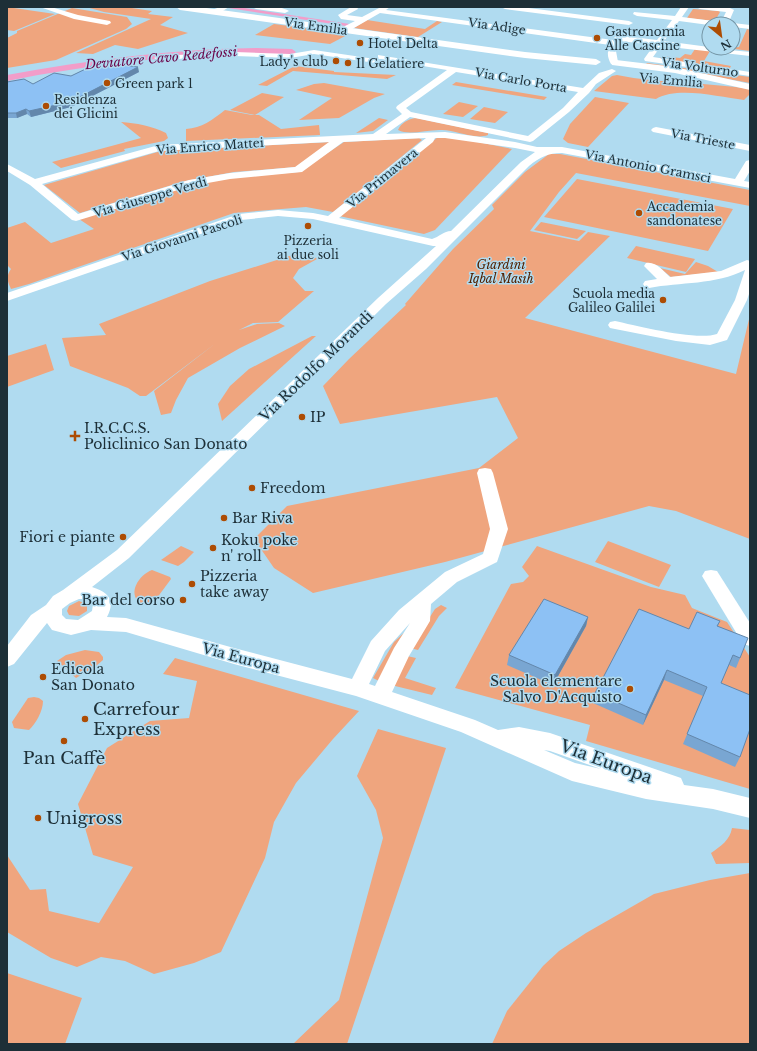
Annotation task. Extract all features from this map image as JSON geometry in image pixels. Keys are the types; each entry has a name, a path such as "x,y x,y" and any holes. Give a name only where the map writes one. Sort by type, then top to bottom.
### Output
{"main road":[{"name":"Via Emilia","path":"180,7 611,68 681,72 750,87"},
{"name":"Via Emilia","path":"611,68 622,75"},
{"name":"Via Emilia","path":"683,82 738,85"}],"street":[{"path":"44,7 77,17 107,23"},
{"path":"215,12 225,7"},
{"path":"256,7 285,11"},
{"path":"505,7 629,23"},
{"path":"661,43 685,7"},
{"path":"700,7 730,10 727,16"},
{"path":"354,9 342,15 344,17 364,20"},
{"path":"344,30 382,9"},
{"name":"Via Adige","path":"382,9 615,44 661,43 701,48"},
{"path":"496,26 519,9"},
{"path":"593,82 595,65 615,44 639,10 701,21"},
{"name":"Via Volturno","path":"661,43 648,58 650,60 750,74"},
{"path":"611,68 615,44"},
{"name":"Via Carlo Porta","path":"158,58 235,54 290,56 311,52 425,64 586,90"},
{"name":"Via Rodolfo Morandi","path":"414,272 411,266 496,182 529,143 550,122 565,111 593,82 611,68"},
{"path":"455,69 400,108 408,114 529,143"},
{"name":"Via Rodolfo Morandi","path":"70,594 119,557 525,164 551,142 565,111"},
{"path":"375,137 408,114"},
{"name":"Via Trieste","path":"656,130 750,148"},
{"path":"383,131 396,136"},
{"name":"Via Enrico Mattei","path":"34,183 159,148 432,135 529,143"},
{"name":"Via Primavera","path":"330,220 430,140 432,135"},
{"name":"Via Giuseppe Verdi","path":"34,183 76,218 189,183 230,176 298,170 340,139"},
{"name":"Via Antonio Gramsci","path":"529,143 537,150 551,142 562,150 750,184"},
{"path":"738,182 750,163"},
{"path":"7,167 34,183"},
{"name":"Via Rodolfo Morandi","path":"433,243 442,240 486,197 496,193"},
{"name":"Via Giovanni Pascoli","path":"7,297 239,217 278,213 312,216 433,243"},
{"path":"649,284 666,280 712,277 749,264"},
{"path":"615,324 676,337 710,341 722,337 741,300 749,264"},
{"path":"650,266 666,280"},
{"path":"357,688 378,646 406,615 451,577 491,558 499,528 485,473"},
{"name":"Via Rodolfo Morandi","path":"99,600 98,588 119,557"},
{"path":"711,576 750,639"},
{"path":"7,659 24,640 38,620 54,610 61,600 70,594 88,592 99,600 101,611 97,618 90,623 82,626 46,630 24,640"},
{"name":"Via Europa","path":"99,600 126,625"},
{"path":"380,696 401,653 421,620 422,601"},
{"path":"54,610 53,616 55,621 66,627"},
{"name":"Via Europa","path":"90,623 126,625 234,656 357,688 468,726 572,772 646,789 713,799 750,808"}],"green space":[{"path":"7,7 55,14 14,31 7,30"},
{"path":"86,7 125,7 152,11 148,14 173,17 160,25 188,33 138,49 115,45 93,54 76,53 151,19 104,12"},
{"path":"72,8 127,17 132,24 126,29 56,60 7,68 7,38 17,33 17,31"},
{"path":"693,9 720,12 718,16 701,16 701,20 687,18"},
{"path":"367,20 425,29 437,21 442,22 418,37 354,28"},
{"path":"274,24 349,34 330,44 255,35"},
{"path":"747,29 750,30 750,51 741,50 741,42"},
{"path":"695,49 701,50 701,56 707,56 704,61 731,66 730,68 659,59 662,56 680,58 685,54 691,55"},
{"path":"646,64 750,77 750,83"},
{"path":"295,66 334,72 396,75 387,79 293,71 267,86 258,85"},
{"path":"617,75 650,80 750,89 750,94 744,100 687,93 665,95 656,99 594,91 612,76"},
{"path":"456,82 547,97 544,100 452,85"},
{"path":"324,83 385,94 374,98 339,118 299,120 332,98 296,90 314,84"},
{"path":"262,93 284,97 255,115 230,110"},
{"path":"595,97 629,103 588,147 568,143 563,139 570,124"},
{"path":"459,102 478,106 463,117 443,114"},
{"path":"484,107 508,112 495,123 470,119"},
{"path":"225,110 259,115 281,129 319,125 320,135 186,141 186,129 202,125"},
{"path":"379,118 388,120 373,131 356,133"},
{"path":"416,118 488,133 488,135 471,136 447,130 403,132 398,130 405,122"},
{"path":"121,122 155,128 166,133 168,138 164,141 124,149 125,151 61,168 52,162 141,138"},
{"path":"438,137 458,138 512,149 435,230 424,234 339,216"},
{"path":"419,138 422,140 333,212 306,207 234,213 11,289 8,276 11,269 7,265 7,228 25,222 51,243 94,229 79,219 190,185 228,178 299,172 344,142"},
{"path":"331,142 296,167 234,172 185,181 80,213 44,185 161,151"},
{"name":"Giardini Iqbal Masih","path":"549,154 560,154 750,190 750,206 576,173 559,192 530,231 579,241 588,232 610,236 525,318 736,374 750,315 750,539 676,511 649,506 445,562 313,593 274,568 254,539 287,506 479,468 518,438 497,397 340,424 323,386 406,305 405,304 453,249 494,209 492,205 525,172"},
{"name":"Accademia sandonatese","path":"577,179 733,209 708,251 544,217"},
{"path":"541,222 586,231 577,239 534,230"},
{"path":"636,246 695,259 686,272 627,258"},
{"path":"299,253 313,256 317,259 299,269 293,278 305,291 314,291 278,322 253,323 239,330 257,324 279,323 285,326 240,348 188,378 171,413 161,415 154,391 216,343 146,396 140,396 128,388 70,366 62,338 106,335 99,324 210,281"},
{"path":"696,262 708,266 718,272 671,277 660,268 685,274"},
{"path":"312,336 316,336 222,421 218,404 230,386 249,369"},
{"path":"46,344 54,370 7,387 7,356"},
{"path":"608,541 671,565 659,587 595,562"},
{"path":"181,546 194,552 184,562 178,566 161,560"},
{"path":"537,546 651,587 685,595 692,608 727,622 750,657 750,789 586,741 590,725 455,688 511,584 523,582 529,576 522,567"},
{"path":"152,570 170,577 171,579 154,602 140,603 136,599 136,585 147,572"},
{"path":"79,601 87,604 87,611 79,616 69,615 67,611 69,606"},
{"path":"441,605 447,608 439,616 418,650 410,648 435,609"},
{"path":"405,632 381,682 373,678 394,642"},
{"path":"85,650 99,652 103,657 103,660 76,678 57,661 66,655"},
{"path":"407,656 416,658 405,678 436,688 432,695 395,686 395,680"},
{"path":"175,658 359,711 296,783 274,822 265,858 221,952 194,963 154,974 125,961 101,957 77,967 51,958 7,932 7,855 30,890 46,889 49,911 99,923 133,867 93,855 78,804 107,748 150,721 189,718 197,681 163,674"},
{"path":"34,697 43,701 42,709 37,720 29,730 14,728 12,722 28,698"},
{"path":"378,729 446,748 347,1044 293,1044 339,1000 383,838 376,810 357,776"},
{"path":"732,828 750,830 750,863 716,864 711,853 722,845 729,836"},
{"path":"750,873 750,1044 492,1044 507,1011 543,966 559,951 586,933 654,894 710,880"},
{"path":"7,973 82,998 65,1044 7,1044"}],"building":[{"path":"100,62 138,67 70,102 29,111 26,109 16,113 7,113 7,82 24,79 33,84 54,73 71,76"},
{"path":"544,599 588,617 555,675 509,655"},
{"name":"Scuola elementare Salvo D'Acquisto","path":"639,609 689,629 697,612 720,621 717,626 748,638 740,658 733,655 721,683 750,695 750,729 740,757 687,734 707,687 667,670 646,715 595,693"}],"waterway":[{"path":"230,7 348,25"},
{"name":"Deviatore Cavo Redefossi","path":"7,78 78,65 149,56 221,51 292,52"}],"place":[{"name":"Gastronomia Alle Cascine","path":"597,38"},
{"name":"Hotel Delta","path":"360,43"},
{"name":"Lady's club","path":"336,61"},
{"name":"Il Gelatiere","path":"348,63"},
{"name":"Green park 1","path":"107,83"},
{"name":"Residenza dei Glicini","path":"46,106"},
{"name":"Accademia sandonatese","path":"639,213"},
{"name":"Pizzeria ai due soli","path":"308,226"},
{"name":"Scuola media Galileo Galilei","path":"663,300"},
{"name":"IP","path":"302,417"},
{"name":"I.R.C.C.S. Policlinico San Donato","path":"75,436"},
{"name":"Freedom","path":"252,488"},
{"name":"Bar Riva","path":"224,518"},
{"name":"Fiori e piante","path":"123,537"},
{"name":"Koku poke n' roll","path":"213,548"},
{"name":"Pizzeria take away","path":"192,584"},
{"name":"Bar del corso","path":"183,600"},
{"name":"Edicola San Donato","path":"43,677"},
{"name":"Scuola elementare Salvo D'Acquisto","path":"630,689"},
{"name":"Carrefour Express","path":"85,719"},
{"name":"Pan Caffè","path":"64,741"},
{"name":"Unigross","path":"38,818"}]}
